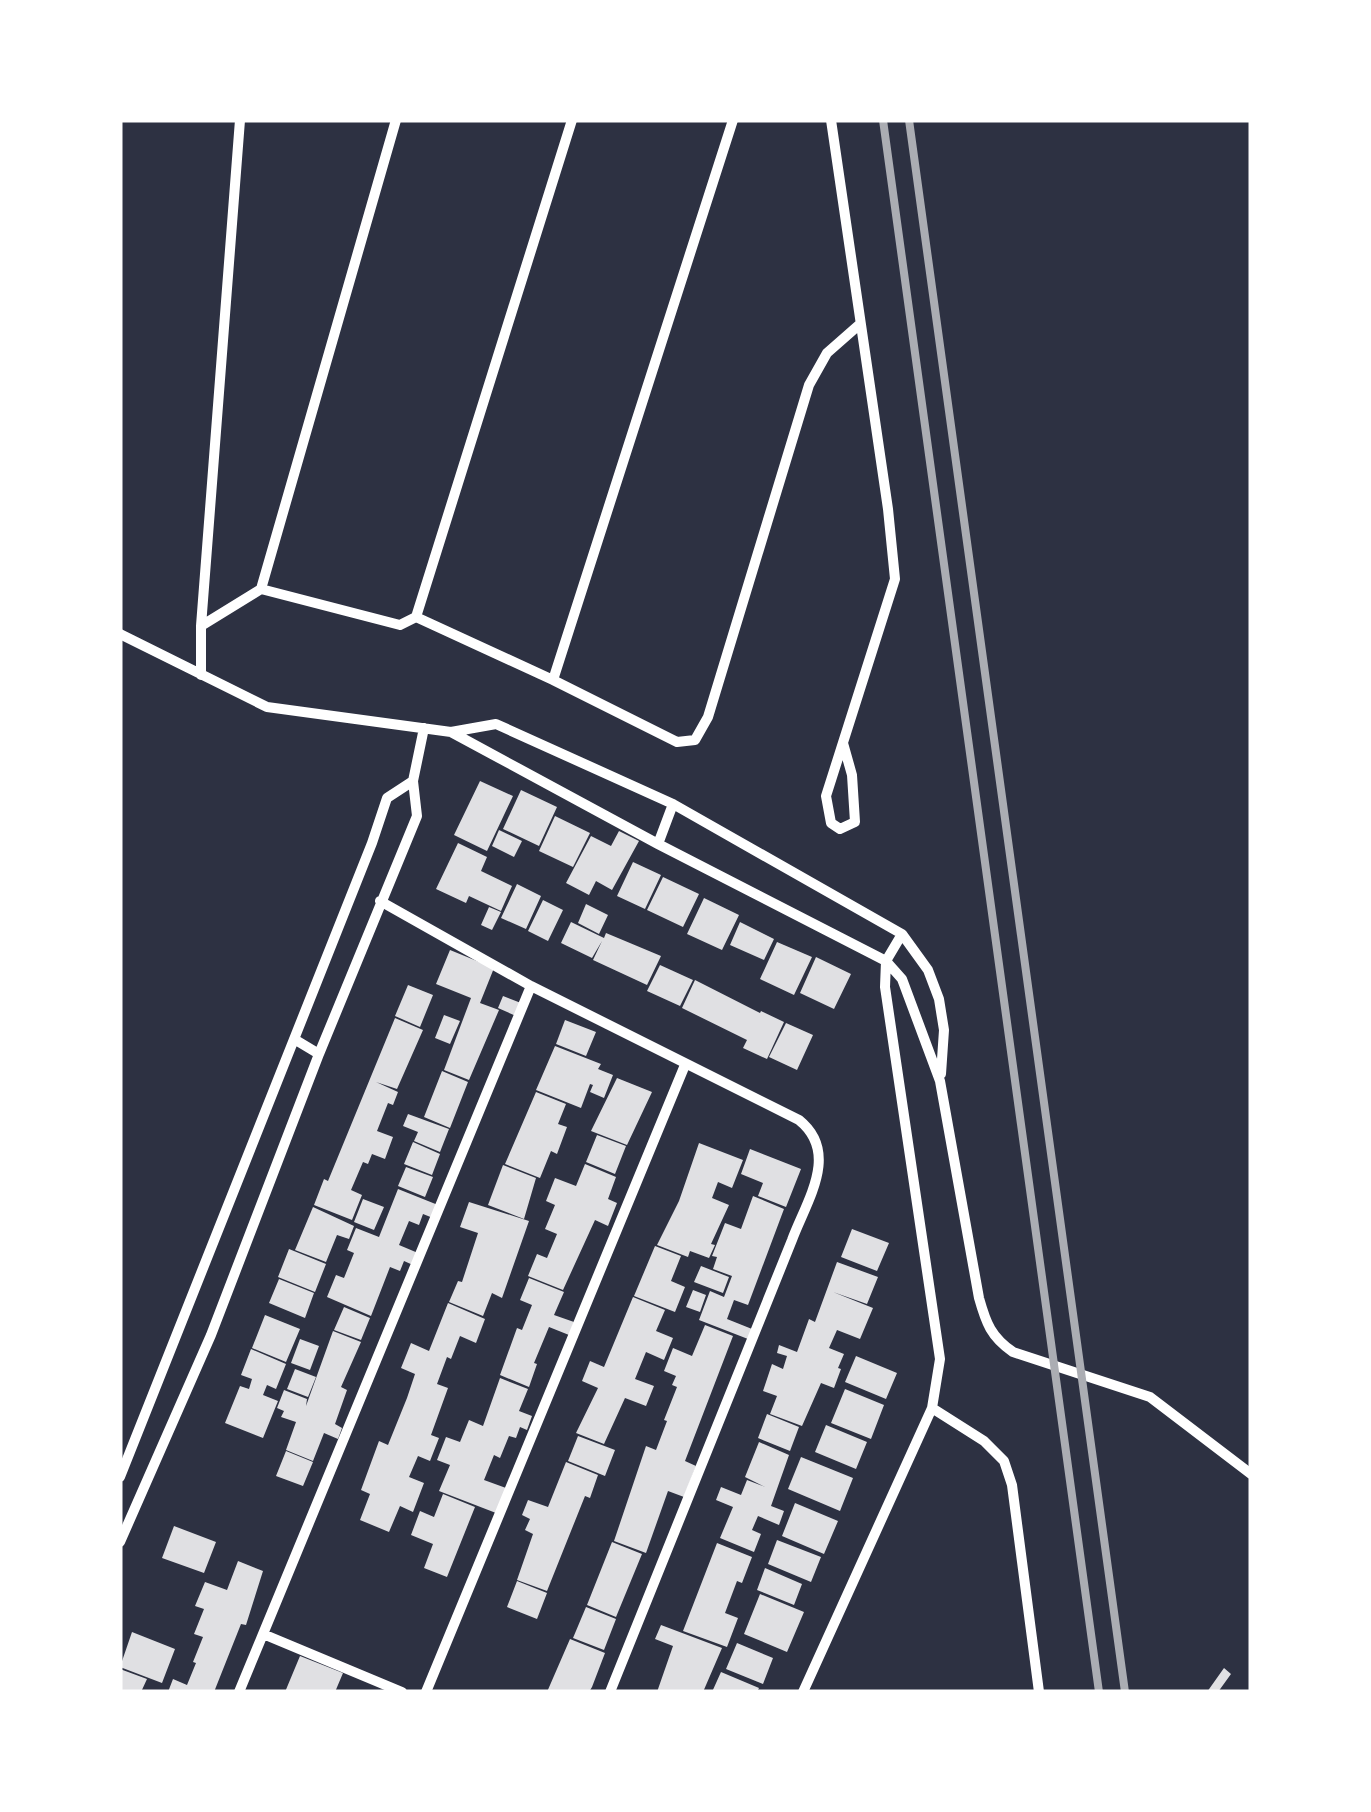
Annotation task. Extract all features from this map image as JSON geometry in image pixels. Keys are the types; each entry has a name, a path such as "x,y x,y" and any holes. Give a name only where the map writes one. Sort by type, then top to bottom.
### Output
{"street":[{"path":"200,676 240,120"},
{"path":"202,626 261,589 396,120"},
{"path":"261,589 400,625 416,617 572,120"},
{"path":"554,680 733,120"},
{"path":"832,120 888,509 894,579 826,796 830,823 840,829 855,822 852,776 843,743"},
{"path":"416,617 677,742 692,742 700,734 809,385 827,353 860,324"},
{"path":"120,634 267,707 451,732 496,724 673,804 902,934 928,970 938,999 944,1030 940,1081"},
{"path":"120,1542 211,1336 319,1054 417,816 413,781 424,728"},
{"path":"451,732 886,961 902,979 940,1081 979,1298 986,1324 997,1341 1013,1352 1150,1398 1251,1474"},
{"path":"120,1476 387,798 413,781"},
{"path":"658,844 673,804"},
{"path":"380,901 531,986 799,1120 815,1136 821,1158 792,1240 610,1692"},
{"path":"803,1692 932,1408 940,1358 885,987 886,961 902,934"},
{"path":"239,1692 531,986"},
{"path":"294,1039 319,1054"},
{"path":"426,1692 686,1065"},
{"path":"932,1408 984,1441 1004,1462 1012,1485 1038,1692"},
{"path":"262,1634 402,1692"}],"building":[{"path":"480,781 513,796 487,851 454,835"},
{"path":"521,790 557,807 539,846 503,829"},
{"path":"555,816 590,833 573,867 539,851"},
{"path":"499,830 522,841 514,857 492,846"},
{"path":"619,831 639,841 612,890 596,881 589,895 566,883 591,836 611,846"},
{"path":"458,843 487,857 481,871 512,886 501,911 469,896 466,903 436,889"},
{"path":"633,862 661,875 645,909 617,896"},
{"path":"663,877 699,894 683,927 647,910"},
{"path":"517,884 541,896 526,929 501,918"},
{"path":"704,898 739,915 722,950 687,934"},
{"path":"543,900 563,910 548,941 528,931"},
{"path":"586,904 608,915 599,934 578,923"},
{"path":"489,907 501,912 492,930 481,925"},
{"path":"571,922 604,938 606,933 661,956 647,985 593,960 602,941 592,958 561,943"},
{"path":"740,922 774,939 764,960 730,945"},
{"path":"777,942 812,957 794,995 760,979"},
{"path":"450,950 494,968 480,1003 499,1010 469,1080 444,1070 471,998 436,984"},
{"path":"816,957 851,974 834,1009 800,993"},
{"path":"660,965 693,980 680,1006 647,991"},
{"path":"695,980 784,1022 767,1059 743,1048 747,1040 682,1008"},
{"path":"408,985 433,995 420,1027 395,1016"},
{"path":"503,996 521,1003 516,1016 498,1008"},
{"path":"444,1015 460,1021 450,1044 435,1038"},
{"path":"395,1018 423,1030 397,1089 376,1082 398,1092 393,1105 388,1103 377,1131 393,1137 385,1159 372,1154 368,1164 363,1162 351,1190 362,1195 352,1220 314,1205 324,1179 328,1181"},
{"path":"565,1020 596,1032 586,1056 556,1044"},
{"path":"786,1023 813,1035 797,1070 769,1057"},
{"path":"555,1046 601,1064 598,1069 613,1075 604,1098 590,1092 590,1084 581,1108 536,1090"},
{"path":"442,1071 468,1082 450,1128 424,1117"},
{"path":"617,1078 652,1092 627,1145 591,1131"},
{"path":"536,1092 566,1104 558,1124 567,1127 557,1154 551,1151 540,1178 505,1164"},
{"path":"408,1114 449,1129 440,1152 414,1141 418,1132 403,1126"},
{"path":"597,1135 626,1146 615,1174 586,1162"},
{"path":"413,1142 440,1154 432,1175 404,1164"},
{"path":"699,1143 743,1160 732,1188 718,1182 712,1198 729,1205 711,1244 715,1245 709,1258 690,1251 688,1257 657,1245 679,1201"},
{"path":"750,1149 801,1169 786,1207 758,1196 763,1183 741,1174"},
{"path":"585,1164 616,1177 608,1199 617,1203 608,1226 595,1220 563,1290 528,1276 537,1254 547,1258 557,1234 545,1229 555,1205 546,1201 555,1178 576,1186"},
{"path":"503,1165 536,1178 524,1219 488,1205"},
{"path":"406,1167 433,1177 425,1197 398,1186"},
{"path":"398,1189 438,1205 433,1218 423,1214 419,1225 409,1221 399,1245 418,1253 413,1265 404,1261 400,1271 390,1267 371,1316 327,1297 336,1275 344,1278 354,1253 347,1250 356,1228 379,1237"},
{"path":"753,1196 784,1209 748,1305 734,1300 727,1319 752,1329 748,1339 699,1320 710,1291 724,1297 732,1276 713,1269 717,1257 712,1256 725,1223 741,1229"},
{"path":"363,1199 384,1207 374,1230 354,1222"},
{"path":"469,1202 529,1221 502,1298 492,1293 483,1316 449,1302 458,1281 462,1282 478,1233 460,1227"},
{"path":"313,1207 354,1226 349,1239 337,1235 326,1262 295,1250"},
{"path":"852,1229 889,1243 877,1271 841,1257"},
{"path":"655,1246 681,1256 671,1281 685,1287 675,1312 634,1296"},
{"path":"289,1249 326,1264 315,1292 278,1277"},
{"path":"837,1262 878,1277 867,1304 833,1292 873,1308 860,1339 837,1330 829,1348 844,1354 838,1368 841,1369 834,1388 821,1383 802,1426 770,1414 777,1396 763,1391 772,1364 783,1369 787,1356 777,1353 779,1345 797,1352 809,1319 815,1322"},
{"path":"701,1266 729,1277 723,1293 694,1282"},
{"path":"529,1278 564,1292 554,1315 574,1322 569,1335 549,1327 529,1387 500,1375 517,1328 522,1330 532,1305 520,1300"},
{"path":"279,1279 314,1293 305,1318 269,1303"},
{"path":"693,1290 706,1295 700,1312 686,1307"},
{"path":"633,1297 665,1310 656,1331 673,1338 664,1360 646,1352 635,1379 654,1386 646,1406 625,1398 604,1444 576,1433 598,1388 582,1381 590,1361 604,1367"},
{"path":"448,1303 485,1319 476,1343 460,1336 451,1359 447,1357 437,1384 448,1388 431,1435 439,1438 430,1461 418,1456 409,1477 424,1483 413,1512 400,1506 389,1532 360,1520 370,1494 361,1490 379,1441 388,1445 407,1398 415,1374 401,1368 411,1343 429,1351"},
{"path":"344,1307 370,1318 361,1340 334,1330"},
{"path":"265,1315 300,1329 286,1362 252,1348"},
{"path":"705,1325 733,1336 685,1461 696,1466 684,1497 668,1491 646,1553 614,1541 646,1446 656,1450 667,1421 664,1420 677,1387 672,1385 676,1376 664,1371 673,1348 692,1356"},
{"path":"333,1331 361,1342 341,1387 347,1390 335,1424 342,1428 338,1439 324,1433 313,1461 286,1450 296,1422 281,1417 284,1411 277,1408 284,1390 307,1399 306,1406"},
{"path":"300,1339 319,1346 310,1370 291,1363"},
{"path":"251,1349 286,1364 276,1389 267,1385 263,1395 278,1401 263,1438 225,1423 240,1386 249,1389 252,1379 241,1375"},
{"path":"856,1356 897,1373 886,1399 845,1382"},
{"path":"295,1369 316,1377 308,1397 287,1389"},
{"path":"500,1378 528,1389 519,1411 532,1416 527,1430 520,1427 516,1438 509,1436 500,1458 494,1455 484,1480 506,1488 496,1513 439,1491 450,1465 437,1460 446,1437 460,1442 469,1420 483,1426"},
{"path":"845,1389 884,1405 871,1439 831,1423"},
{"path":"767,1414 799,1427 790,1451 758,1438"},
{"path":"826,1425 867,1442 856,1469 815,1452"},
{"path":"578,1436 615,1450 605,1476 568,1461"},
{"path":"759,1442 789,1455 771,1506 784,1511 779,1525 758,1516 752,1530 761,1534 754,1552 720,1538 733,1507 716,1500 721,1487 741,1495 747,1480 765,1487 745,1477"},
{"path":"286,1451 313,1462 303,1486 276,1476"},
{"path":"801,1457 853,1478 840,1511 788,1489"},
{"path":"566,1462 598,1475 590,1498 585,1496 547,1591 517,1580 533,1534 525,1530 530,1519 522,1515 528,1500 548,1507"},
{"path":"443,1494 475,1507 447,1577 424,1568 433,1544 411,1535 420,1511 434,1517"},
{"path":"795,1503 838,1521 824,1554 782,1536"},
{"path":"174,1526 216,1542 204,1573 162,1558"},
{"path":"777,1540 821,1557 811,1582 768,1564"},
{"path":"612,1542 642,1554 616,1617 587,1605"},
{"path":"717,1543 752,1557 742,1583 737,1581 725,1613 738,1618 727,1647 683,1631"},
{"path":"238,1561 263,1571 246,1625 241,1624 214,1692 168,1692 173,1679 187,1685 196,1663 193,1662 203,1637 194,1634 204,1609 195,1606 205,1582 227,1590"},
{"path":"765,1568 802,1584 794,1605 757,1590"},
{"path":"517,1581 547,1593 537,1619 507,1607"},
{"path":"760,1594 804,1612 787,1652 744,1634"},
{"path":"586,1607 616,1619 604,1650 573,1638"},
{"path":"661,1625 722,1648 703,1692 657,1692 673,1646 655,1639"},
{"path":"132,1632 175,1649 162,1683 120,1667"},
{"path":"570,1639 605,1653 592,1687 589,1692 547,1692"},
{"path":"737,1643 773,1658 763,1684 726,1669"},
{"path":"300,1656 343,1673 335,1692 285,1692"},
{"path":"1224,1668 1231,1674 1218,1692 1207,1692"},
{"path":"120,1669 147,1679 141,1692 120,1692"},
{"path":"721,1672 759,1688 757,1692 712,1692"}],"railway":[{"path":"883,120 1099,1692"},
{"path":"909,120 1125,1692"}]}
